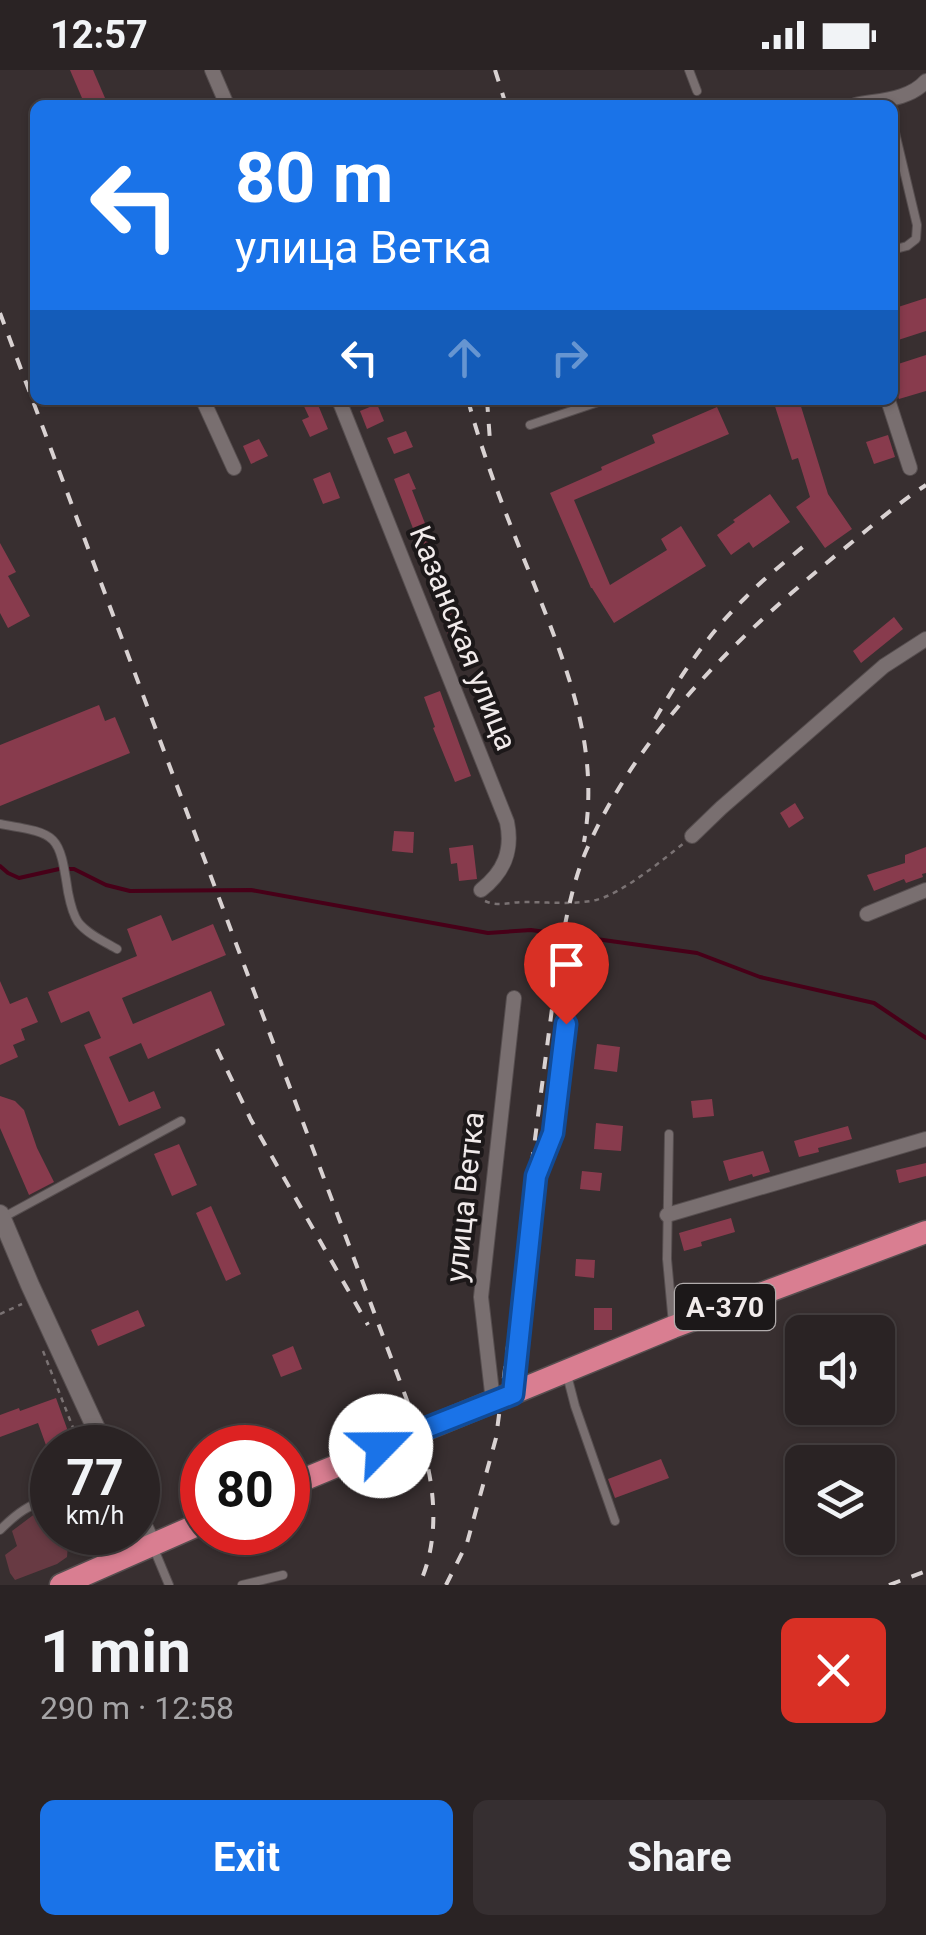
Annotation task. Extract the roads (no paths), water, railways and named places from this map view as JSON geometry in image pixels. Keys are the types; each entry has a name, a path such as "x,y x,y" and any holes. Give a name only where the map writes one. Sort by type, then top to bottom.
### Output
{"highway":[{"name":"А-370","path":"310,1477 673,1327 926,1232"},
{"name":"А-370","path":"511,1394 568,1378 926,1246"},
{"path":"61,1585 129,1555"}],"street":[{"path":"212,70 225,100"},
{"path":"894,100 916,90 926,80"},
{"path":"204,405 234,468"},
{"name":"Казанская улица","path":"341,405 507,822 508,856 496,878 481,890"},
{"path":"890,405 910,468"},
{"path":"692,836 884,666 926,639"},
{"path":"867,914 926,890"},
{"name":"улица Ветка","path":"511,1394 481,1297 514,998"},
{"path":"667,1215 926,1138"},
{"path":"1,1216 94,1425"}],"lane":[{"path":"689,70 697,91"},
{"path":"898,145 917,225 916,239 898,248"},
{"path":"530,425 589,405"},
{"path":"0,824 42,831 55,841 64,862 77,921 117,950"},
{"path":"511,1394 536,1176 553,1133 566,1024"},
{"path":"1,1216 181,1121"},
{"path":"669,1134 667,1260 673,1327"},
{"path":"568,1378 574,1406 615,1520"},
{"path":"0,1530 30,1506"},
{"path":"156,1555 169,1585"},
{"path":"242,1585 283,1575"}],"waterway":[{"path":"0,866 19,878 74,869 106,885 130,891 251,890 488,933 531,930 697,953 760,977 874,1003 926,1038"}],"railway":[{"path":"495,70 504,100"},
{"path":"0,313 30,393"},
{"path":"34,405 411,1411"},
{"path":"470,405 576,705 588,772 584,842"},
{"path":"487,405 490,441"},
{"path":"446,1585 467,1543 496,1438 559,955 573,889 586,851 633,766 693,689 798,587 926,485"},
{"path":"655,719 719,626 759,584 805,545"},
{"path":"217,1049 251,1120 368,1325"},
{"path":"406,1401 422,1445 432,1492 432,1540 419,1585"},
{"path":"889,1585 926,1571"}]}
